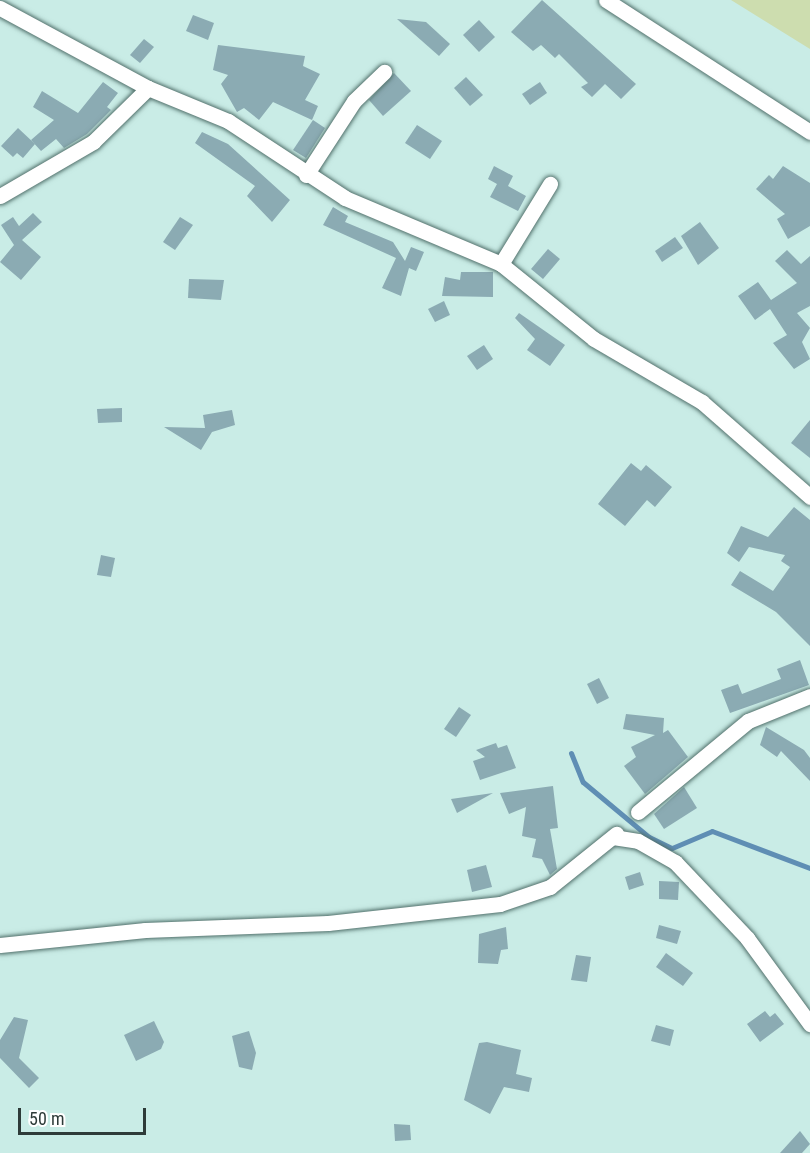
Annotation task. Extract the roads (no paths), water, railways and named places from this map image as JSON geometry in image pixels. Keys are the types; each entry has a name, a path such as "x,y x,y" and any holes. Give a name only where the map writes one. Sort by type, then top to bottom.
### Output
{"street":[{"path":"606,0 810,132"},
{"path":"0,8 148,88 228,121 306,175 400,225 501,264 594,339 702,402 810,497"},
{"path":"306,175 354,101 384,72"},
{"path":"0,196 93,142 148,88"},
{"path":"501,264 550,184"},
{"path":"638,812 748,721 810,696"},
{"path":"0,945 145,930 328,923 500,904 550,887 615,836 638,841 675,862 747,938 810,1024"}],"waterway":[{"path":"571,753 583,782 649,837 672,848 712,831 810,868"}]}
